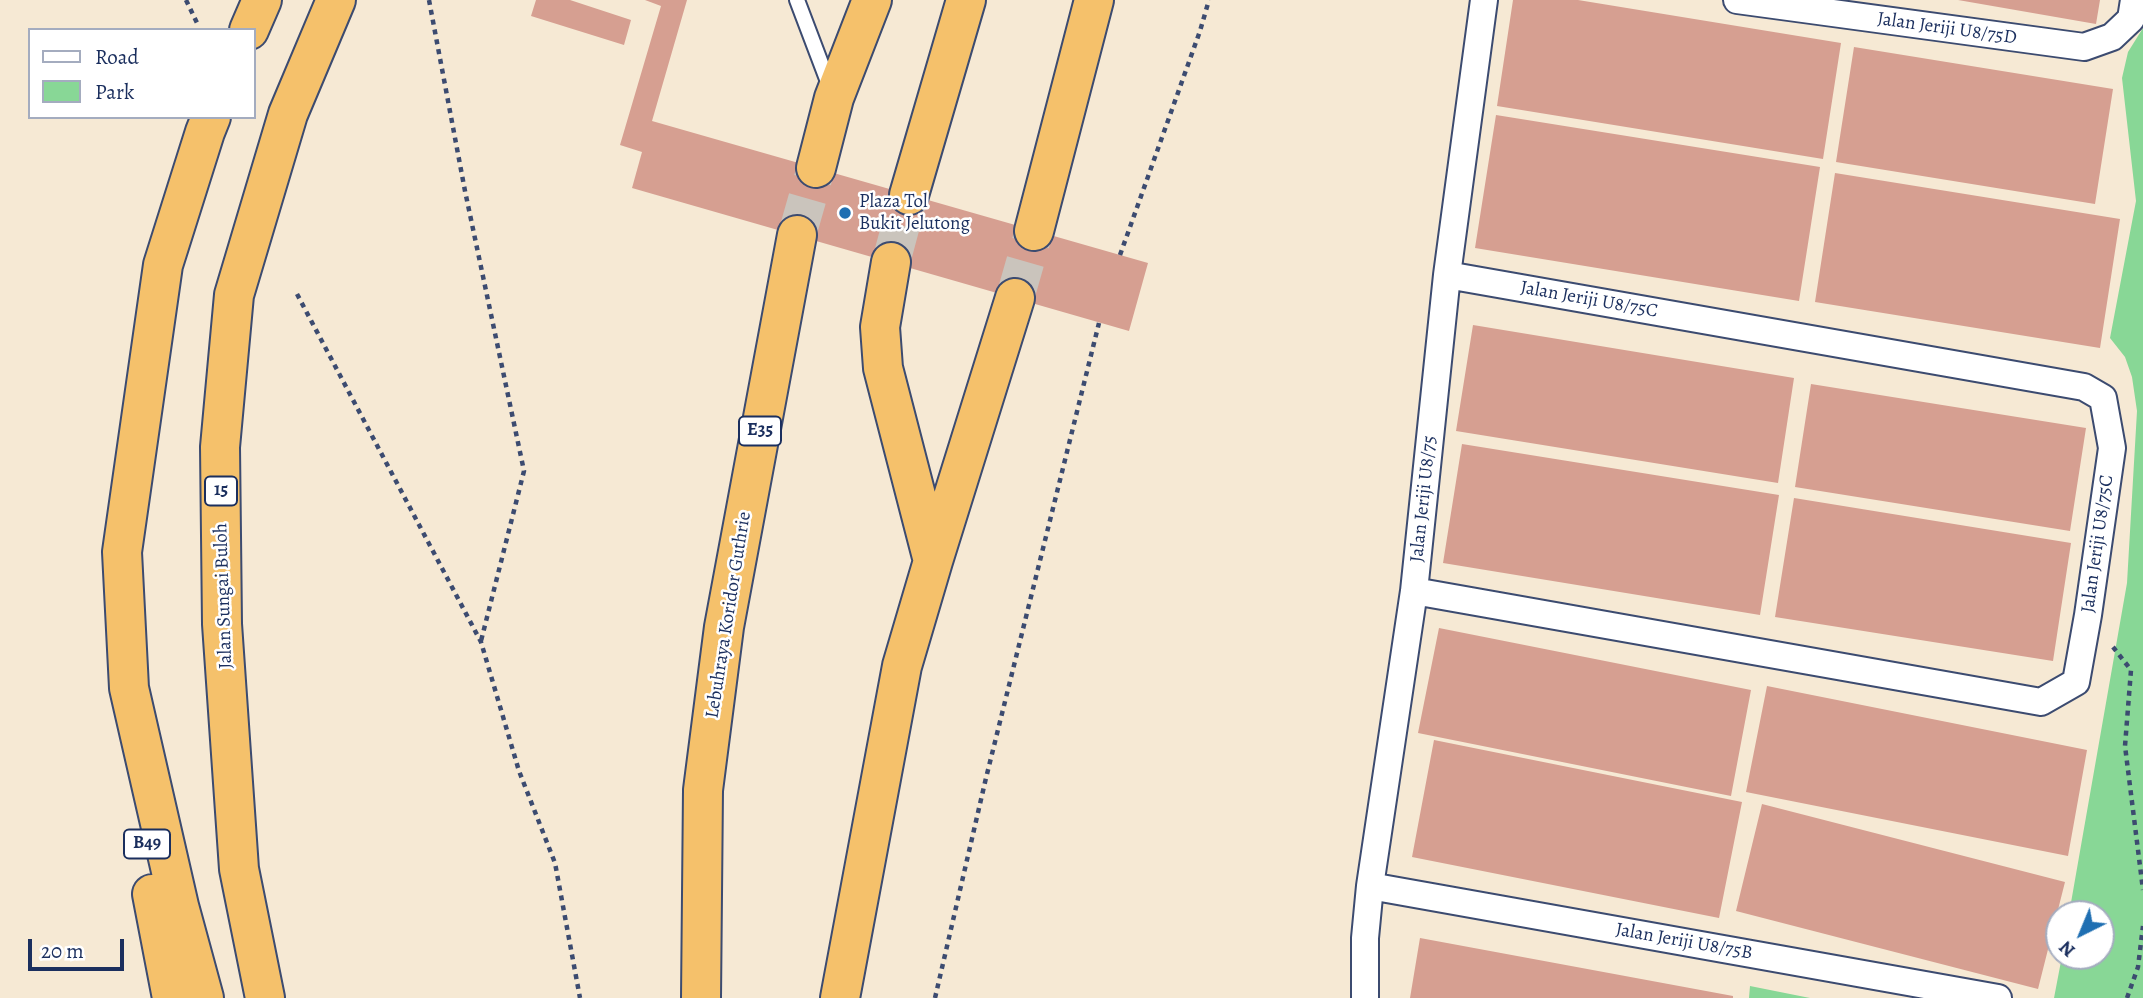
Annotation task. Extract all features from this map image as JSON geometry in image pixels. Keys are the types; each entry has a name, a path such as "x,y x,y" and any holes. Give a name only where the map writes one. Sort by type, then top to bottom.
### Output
{"highway":[{"path":"250,28 262,0"},
{"name":"Jalan Sungai Buloh","path":"265,998 239,869 222,624 220,447 234,295 288,114 336,0"},
{"path":"816,168 834,98 872,0"},
{"path":"909,195 966,0"},
{"path":"1034,231 1094,0"},
{"path":"204,998 179,906 129,688 122,552 163,265 210,119"},
{"name":"Lebuhraya Koridor Guthrie","path":"701,998 703,790 724,627 797,236"},
{"path":"891,262 880,327 883,368 933,561"},
{"path":"840,998 902,666 1015,298"},
{"name":"B49","path":"129,688 154,910 172,998"}],"street":[{"name":"Jalan Jeriji U8/75","path":"1365,998 1365,938 1370,886 1414,591 1447,275 1484,0"},
{"name":"Jalan Jeriji U8/75D","path":"1737,0 2084,47 2112,37 2131,19 2134,0"},
{"name":"Jalan Jeriji U8/75C","path":"1414,591 2041,702 2076,681 2112,448 2103,398 2084,387 1447,275"},
{"name":"Jalan Jeriji U8/75B","path":"1370,886 1998,998"}],"lane":[{"path":"797,0 834,98"}],"path":[{"path":"186,0 198,25"},
{"path":"429,0 465,191 524,471 481,642"},
{"path":"1120,255 1209,0"},
{"path":"297,294 481,642 519,771 555,863 580,998"},
{"path":"935,998 986,778 1100,323"},
{"path":"2088,615 2131,670 2126,746 2143,890"},
{"path":"2127,998 2138,967 2143,926"}],"green space":[{"path":"2143,28 2143,998 2054,998 2059,970 2115,970 2115,900 2071,900 2127,583 2137,411 2132,377 2125,357 2110,338 2136,201 2122,78 2128,52"},
{"path":"1750,986 1810,998 1749,998"}],"building":[{"path":"536,0 570,0 631,20 624,45 531,16"},
{"name":"Plaza Tol Bukit Jelutong","path":"645,0 687,0 652,121 1148,263 1129,331 632,188 642,152 620,145 661,6"},
{"path":"1513,0 1578,0 1841,43 1823,159 1497,106"},
{"path":"1958,0 2100,0 2096,24"},
{"path":"1854,47 2113,89 2095,204 1836,162"},
{"path":"1496,115 1820,167 1799,301 1475,248"},
{"path":"1835,173 2120,219 2100,348 1815,302"},
{"path":"1473,325 1794,378 1778,483 1456,431"},
{"path":"1811,384 2086,428 2070,531 1795,487"},
{"path":"1462,444 1779,495 1760,615 1443,563"},
{"path":"1794,498 2071,543 2053,661 1775,617"},
{"path":"1439,628 1751,690 1731,796 1418,733"},
{"path":"1767,686 2087,750 2068,856 1746,792"},
{"path":"1434,740 1742,802 1719,918 1412,857"},
{"path":"1762,804 2065,882 2060,900 2045,900 2045,961 2038,989 1736,911"},
{"path":"1420,938 1733,996 1733,998 1410,998"}],"tunnel":[{"path":"797,235 816,168"},
{"path":"891,262 909,195"},
{"path":"1015,298 1034,231"}],"place":[{"name":"Plaza Tol Bukit Jelutong","path":"845,213"}]}
